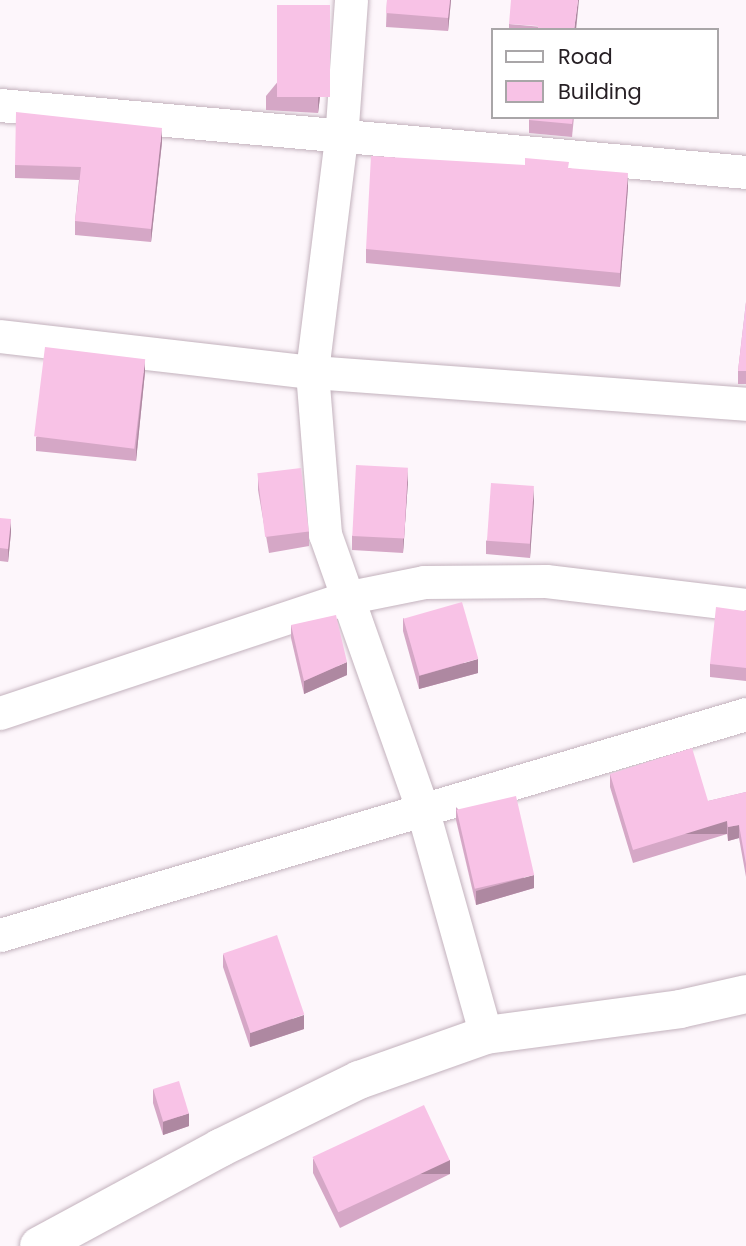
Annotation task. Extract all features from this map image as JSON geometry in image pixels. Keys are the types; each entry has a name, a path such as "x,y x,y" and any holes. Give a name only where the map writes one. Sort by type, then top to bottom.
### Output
{"main road":[{"path":"39,1246 220,1148 359,1080 486,1035 680,1009 746,994"}],"street":[{"path":"352,0 341,138 312,372 325,534 345,598 422,808 486,1035"},
{"path":"0,105 341,138 746,172"},
{"path":"0,336 312,372 746,404"},
{"path":"0,713 345,598 424,582 546,581 746,605"},
{"path":"0,935 746,714"}],"building":[{"path":"387,0 450,0 448,18 386,13"},
{"path":"511,0 578,0 574,28 538,28 509,24"},
{"path":"277,5 330,5 330,97 277,97"},
{"path":"16,112 162,128 151,229 75,221 81,167 15,165"},
{"path":"529,119 573,119 572,124"},
{"path":"371,156 525,165 525,158 569,162 568,168 628,173 620,273 366,249"},
{"path":"746,302 746,371 738,371"},
{"path":"45,347 145,359 134,449 34,436"},
{"path":"356,465 408,468 404,539 352,536"},
{"path":"301,468 309,532 265,537 257,473"},
{"path":"491,483 534,486 530,544 487,541"},
{"path":"0,518 11,519 8,549 0,548"},
{"path":"462,602 478,659 420,676 403,619"},
{"path":"716,607 746,610 746,668 710,664"},
{"path":"336,615 347,662 304,681 291,625"},
{"path":"692,748 708,801 746,792 746,864 739,825 728,827 727,821 633,850 610,774"},
{"path":"516,796 534,875 475,889 457,810"},
{"path":"277,935 304,1014 250,1033 223,954"},
{"path":"179,1081 189,1114 163,1121 153,1089"},
{"path":"424,1105 450,1160 338,1212 313,1157"}]}
